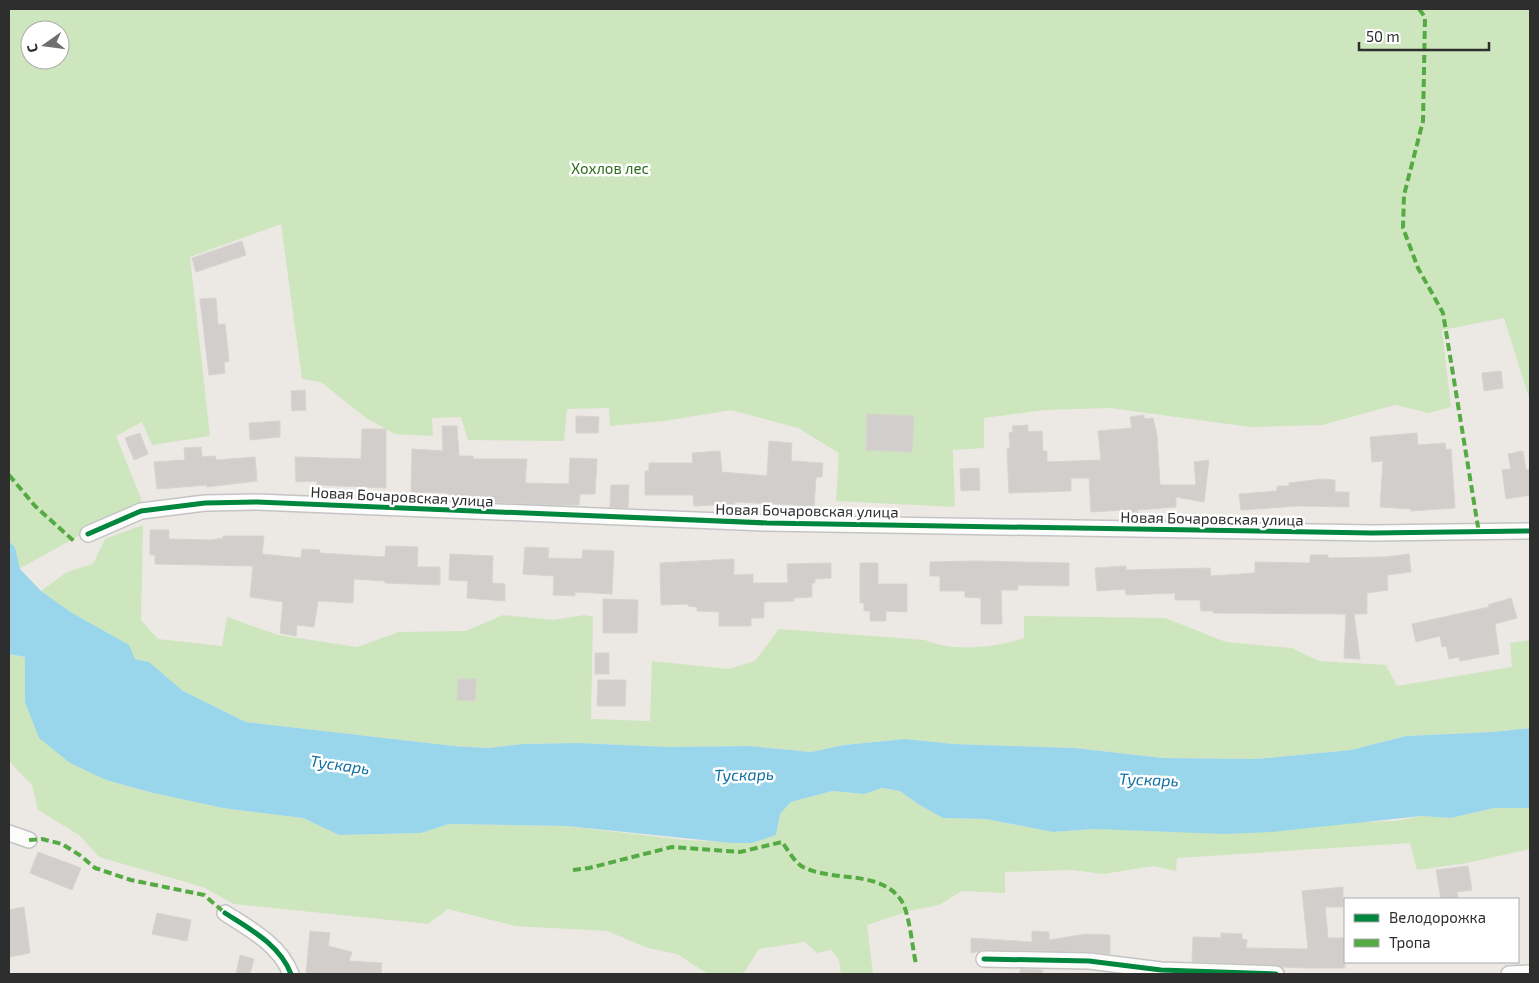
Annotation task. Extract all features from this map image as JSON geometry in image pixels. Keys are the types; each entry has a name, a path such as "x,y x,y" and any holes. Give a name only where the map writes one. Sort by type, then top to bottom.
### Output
{"street":[{"name":"Новая Бочаровская улица","path":"88,534 141,511 205,503 258,502 777,523 1372,533 1530,531"},
{"path":"9,833 29,840"},
{"path":"225,913 258,934 285,960 291,974"},
{"path":"984,959 1089,961 1161,970 1276,974"},
{"path":"1509,974 1530,973"}],"green space":[{"name":"Хохлов лес","path":"9,9 1530,9 1530,401 1504,318 1442,330 1451,407 1429,413 1395,405 1322,425 1250,427 1110,408 1045,410 984,418 984,448 953,450 955,507 836,501 839,453 798,428 731,410 664,421 610,426 609,408 567,409 564,441 468,440 461,417 432,418 433,436 395,434 366,418 321,382 302,379 281,224 190,257 210,436 152,445 142,422 116,436 142,501 19,569 15,547 9,541"},
{"path":"143,525 141,620 158,639 222,646 227,617 278,635 357,647 399,632 466,631 503,615 553,620 585,615 593,617 591,719 650,721 652,661 728,669 755,661 779,629 925,640 948,646 974,647 1001,644 1024,638 1024,616 1165,618 1226,642 1292,648 1319,661 1386,665 1397,686 1512,667 1510,643 1530,640 1530,728 1492,732 1406,736 1351,750 1256,759 1163,758 1075,748 953,744 905,739 844,745 811,752 749,746 669,747 578,743 523,744 488,748 453,746 246,722 183,691 149,662 135,659 41,591 67,572 93,564 105,539"},
{"path":"9,654 25,657 25,702 106,780 153,793 223,808 303,818 339,835 421,833 449,824 567,826 685,840 752,843 776,835 780,814 791,802 832,791 864,794 882,788 900,791 943,818 986,819 1053,832 1095,829 1315,827 1359,822 1395,821 1421,816 1451,818 1494,808 1530,808 1530,849 1467,863 1417,870 1410,843 1177,858 1176,871 1154,866 1103,874 1072,870 1005,872 1005,893 962,891 939,905 909,911 867,925 873,974 841,974 839,960 831,950 817,953 805,942 759,949 743,974 708,974 677,954 648,948 607,931 515,926 448,909 428,924 234,904 203,887 99,857 79,835 38,810 32,785 9,761"}],"water":[{"name":"Тускарь","path":"9,541 15,547 20,569 41,591 72,613 129,645 135,659 149,662 183,691 246,722 454,746 488,748 523,744 578,743 669,747 749,746 811,752 844,745 905,739 953,744 1075,748 1163,758 1256,759 1351,750 1406,736 1492,732 1530,728 1530,808 1494,808 1451,818 1421,816 1272,832 1224,834 1095,829 1053,832 986,819 943,818 900,791 882,788 864,794 832,791 791,802 780,814 776,835 752,843 732,843 567,826 449,824 421,833 339,835 303,818 223,808 153,793 106,780 70,763 39,738 25,702 25,657 9,654"}],"building":[{"path":"242,241 246,255 196,272 192,258"},
{"path":"216,298 218,325 225,324 229,361 224,362 225,373 209,375 200,299"},
{"path":"1501,371 1503,388 1484,391 1482,373"},
{"path":"305,390 306,410 292,411 291,391"},
{"path":"867,414 914,416 912,452 866,450"},
{"path":"1144,415 1144,419 1153,418 1157,435 1160,485 1196,485 1194,462 1209,460 1204,502 1176,497 1176,507 1137,510 1138,515 1124,516 1124,510 1091,512 1089,478 1071,478 1071,491 1009,493 1007,449 1010,448 1009,433 1013,432 1012,426 1028,425 1028,432 1042,431 1043,451 1047,451 1047,462 1101,460 1098,431 1132,428 1130,417"},
{"path":"576,416 599,417 598,433 576,433"},
{"path":"280,421 280,437 250,440 249,423"},
{"path":"442,426 457,426 459,456 473,456 473,459 527,459 525,483 569,484 570,458 597,459 595,494 580,494 579,505 551,505 446,500 446,493 411,492 412,449 443,451"},
{"path":"362,429 386,429 386,488 317,485 317,481 296,482 295,457 361,459"},
{"path":"140,433 148,454 134,460 125,438"},
{"path":"1417,433 1418,445 1445,443 1446,450 1451,449 1455,508 1411,511 1411,509 1380,507 1383,461 1372,462 1370,437"},
{"path":"769,441 792,443 791,461 823,463 822,477 816,477 814,506 735,502 735,504 694,506 693,495 645,495 645,471 649,471 649,463 693,463 692,453 720,451 722,472 767,476"},
{"path":"201,447 202,457 215,456 216,460 255,457 257,481 207,487 207,485 157,489 154,462 185,460 184,448"},
{"path":"1523,451 1526,470 1530,469 1530,495 1506,499 1502,470 1511,469 1508,454"},
{"path":"979,468 980,490 961,491 960,469"},
{"path":"1322,479 1335,480 1335,492 1349,492 1349,507 1299,506 1241,510 1239,494 1277,491 1277,486 1289,486 1289,483"},
{"path":"611,485 629,485 628,508 610,507"},
{"path":"150,530 169,530 169,539 211,540 223,538 223,536 264,536 262,554 301,558 302,549 320,550 320,553 385,557 386,546 418,547 417,567 440,567 440,585 385,583 385,581 354,579 353,603 318,601 314,627 297,625 296,636 280,633 283,602 250,597 253,566 155,564 155,555 150,555"},
{"path":"525,547 549,548 548,558 582,559 583,550 614,551 612,594 575,592 575,596 553,595 554,576 523,574"},
{"path":"450,554 493,556 492,583 505,584 505,601 467,598 468,581 449,580"},
{"path":"1409,554 1411,572 1387,575 1388,590 1367,593 1367,614 1354,614 1360,659 1344,658 1346,614 1213,613 1213,611 1201,611 1200,600 1175,600 1175,593 1126,595 1125,589 1097,591 1095,568 1126,566 1126,570 1210,568 1211,576 1255,573 1255,562 1310,563 1310,555 1328,555 1328,558 1385,557"},
{"path":"734,559 734,575 753,574 753,583 788,583 787,564 831,563 831,578 815,579 815,583 812,583 812,597 794,598 794,601 764,602 764,618 751,618 751,626 719,626 719,612 697,611 697,607 688,606 688,604 661,605 660,563"},
{"path":"930,562 1069,563 1069,586 1018,585 1018,590 1001,590 1002,624 981,624 981,598 965,597 965,591 940,591 940,576 930,576"},
{"path":"860,563 878,563 878,584 907,584 907,612 886,611 886,621 870,621 870,611 864,611 864,603 860,603"},
{"path":"1511,598 1517,618 1495,624 1499,654 1460,661 1459,657 1449,659 1446,646 1442,647 1440,636 1416,642 1412,624 1489,607 1488,605"},
{"path":"603,599 638,600 637,633 603,633"},
{"path":"595,653 609,653 609,674 595,674"},
{"path":"458,679 476,679 475,701 457,700"},
{"path":"598,680 626,680 625,706 597,706"},
{"path":"38,852 81,868 72,890 30,873"},
{"path":"1468,866 1472,890 1457,892 1458,898 1441,898 1436,870"},
{"path":"1343,887 1343,907 1325,907 1328,938 1344,938 1345,968 1192,962 1193,937 1221,938 1221,933 1242,934 1242,939 1247,940 1246,948 1308,949 1302,891"},
{"path":"24,907 30,953 9,957 9,910"},
{"path":"157,913 191,920 187,941 152,934"},
{"path":"310,931 330,933 328,946 352,952 349,961 382,963 381,974 306,974"},
{"path":"1032,931 1049,932 1049,940 1086,934 1110,935 1110,954 984,950 971,953 971,938 1032,942"},
{"path":"240,955 254,959 250,974 236,974"},
{"path":"1021,969 1043,970 1042,974 1019,974"}],"marked path":[{"path":"1419,9 1425,17 1423,121 1404,195 1403,228 1418,268 1443,313 1479,533"},
{"path":"9,475 35,506 75,542"},
{"path":"29,840 42,839 62,844 95,868 131,880 204,895 225,913"},
{"path":"573,870 589,868 672,847 740,852 782,842 795,861 805,868 830,875 870,880 882,884 892,891 901,900 907,914 916,964"}],"cycle path":[{"path":"88,534 141,511 205,503 257,502 767,523 1372,533 1530,531"},
{"path":"225,913 272,946 280,954 291,974"},
{"path":"984,959 1089,961 1161,970 1276,974"}]}
